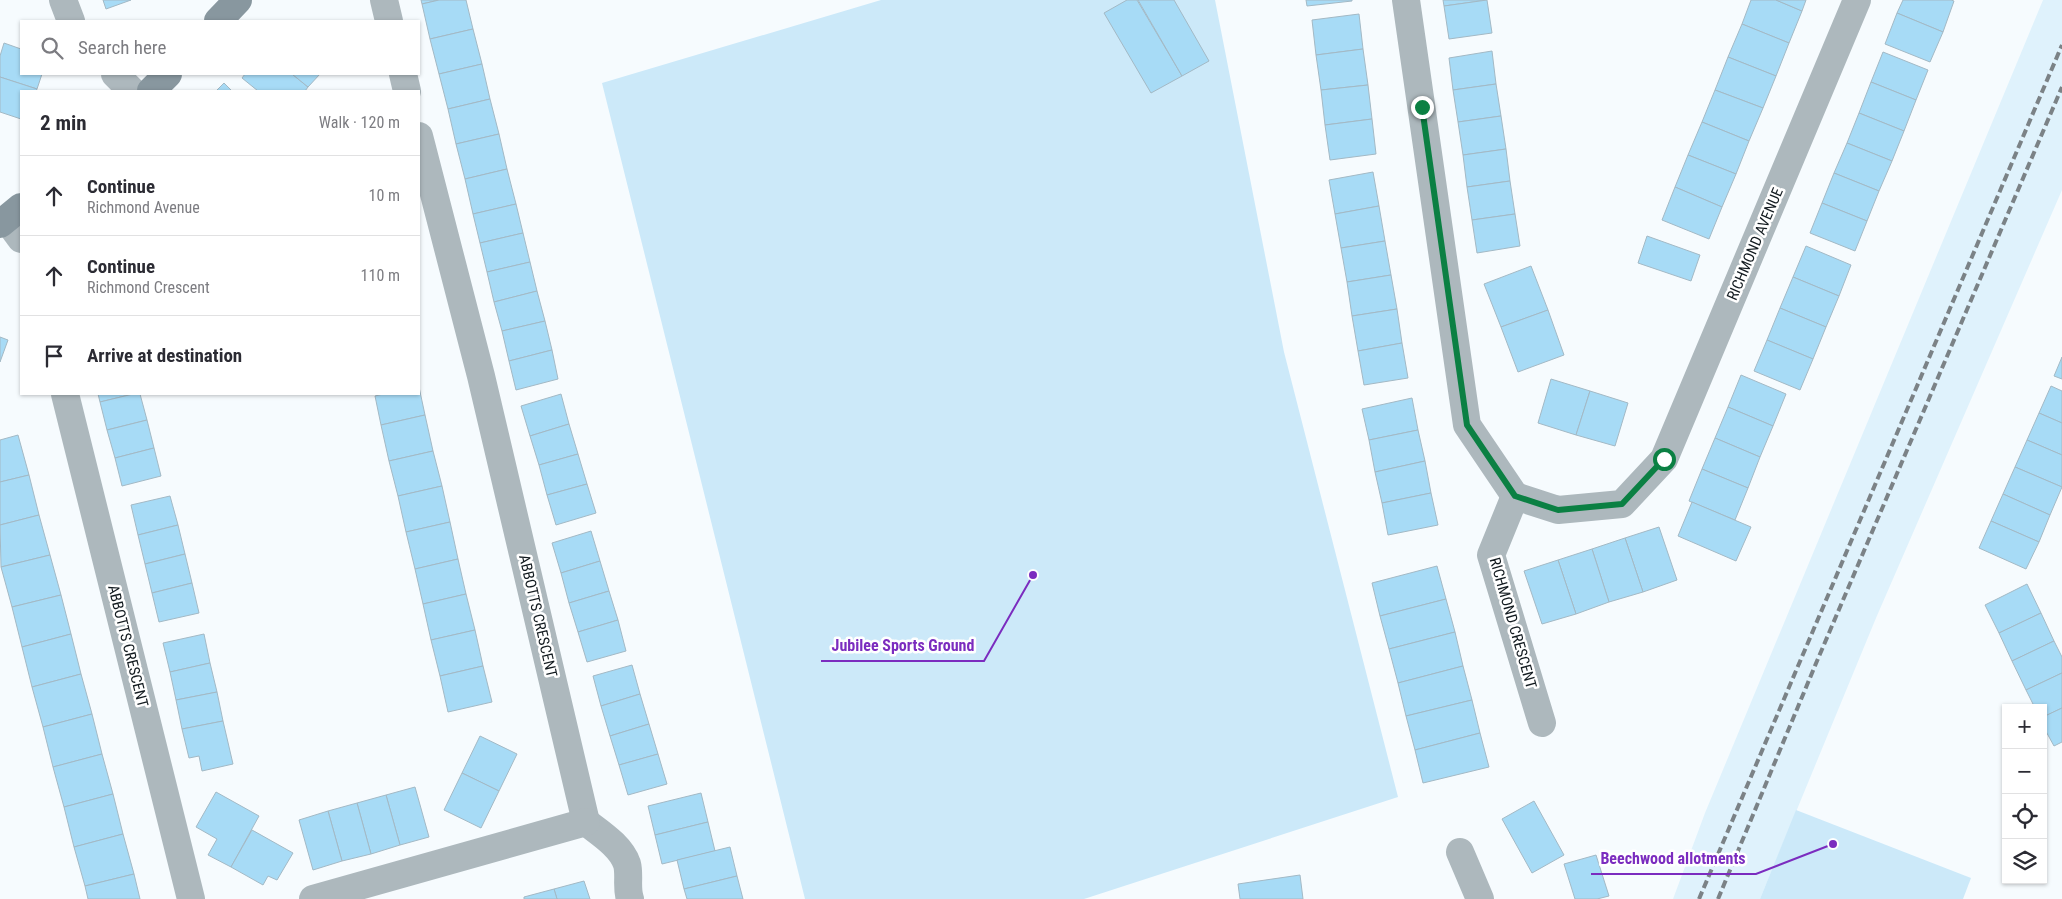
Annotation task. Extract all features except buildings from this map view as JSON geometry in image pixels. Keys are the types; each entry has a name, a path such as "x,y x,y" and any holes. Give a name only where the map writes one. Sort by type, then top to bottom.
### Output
{"street":[{"path":"63,0 71,20"},
{"path":"219,20 238,0"},
{"path":"384,0 389,20"},
{"path":"1406,0 1467,425 1515,496"},
{"name":"RICHMOND AVENUE","path":"1515,496 1558,510 1622,504 1664,459 1857,0"},
{"path":"116,75 131,90"},
{"path":"152,90 167,75"},
{"path":"403,75 407,90"},
{"name":"ABBOTTS CRESCENT","path":"420,140 481,376 586,822"},
{"name":"ABBOTTS CRESCENT","path":"65,395 191,899"},
{"name":"RICHMOND CRESCENT","path":"1515,496 1491,555 1542,723"},
{"path":"313,899 586,822 615,846 626,864 630,899"},
{"path":"1460,852 1480,899"}],"shaded area":[{"path":"881,0 1215,0 1284,352 1398,797 1084,899 805,899 602,83"},
{"path":"2043,0 2062,0 2062,190 1876,618 1760,899 1673,899 1705,813"},
{"path":"1796,810 1971,878 1963,899 1760,899"}],"railway":[{"path":"1699,899 2062,45"},
{"path":"1718,899 1817,661 2062,87"}],"place":[{"name":"Jubilee Sports Ground","path":"1033,575"},
{"name":"Beechwood allotments","path":"1833,844"}],"route":[{"path":"1422,107 1467,425 1515,496 1558,510 1622,504 1664,459"}]}
